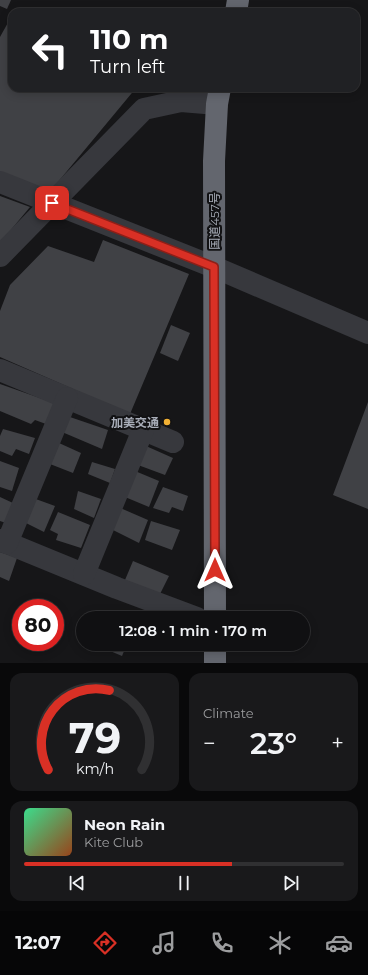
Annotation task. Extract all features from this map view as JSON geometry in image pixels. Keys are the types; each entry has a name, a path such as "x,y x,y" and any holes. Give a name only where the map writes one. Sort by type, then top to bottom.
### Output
{"highway":[{"name":"国道457号","path":"215,611 214,161 219,96"},
{"path":"215,651 215,663"}],"street":[{"path":"0,256 144,109 181,101 219,96"},
{"path":"0,182 214,267 368,333"},
{"path":"0,370 173,442"},
{"path":"67,398 4,542 179,611"},
{"path":"84,574 143,430"}],"building":[{"path":"0,0 11,0 7,9 0,6"},
{"path":"8,23 8,92 133,92 48,194 0,176 0,37"},
{"path":"0,196 30,207 0,243"},
{"path":"103,240 189,274 130,414 0,357 0,311 10,285 48,246 94,262"},
{"path":"171,325 190,333 178,361 160,353"},
{"path":"0,384 54,403 46,424 35,420 31,424 0,411"},
{"path":"368,402 368,509 333,495"},
{"path":"67,416 108,430 102,449 62,432"},
{"path":"3,429 35,438 29,454 16,449 12,456 0,451 0,436"},
{"path":"59,443 81,453 73,473 50,464"},
{"path":"146,446 173,458 165,475 138,465"},
{"path":"0,461 19,468 12,491 0,487"},
{"path":"92,462 115,469 110,483 88,474"},
{"path":"135,471 159,481 149,507 125,497"},
{"path":"163,487 188,496 183,511 172,507 169,513 153,508"},
{"path":"78,491 101,499 94,518 74,509"},
{"path":"0,497 13,503 6,523 0,521"},
{"path":"33,498 55,506 44,532 24,522"},
{"path":"118,507 148,520 139,543 111,529"},
{"path":"58,512 90,525 81,548 56,540 58,534 50,530"},
{"path":"151,521 180,530 172,550 145,540"},
{"path":"0,552 17,558 9,581 0,577"},
{"path":"133,561 169,576 160,594 125,580"},
{"path":"110,651 124,651 122,656"}],"place":[{"name":"加美交通","path":"167,422"}],"route":[{"path":"52,203 214,267 215,570"}]}
